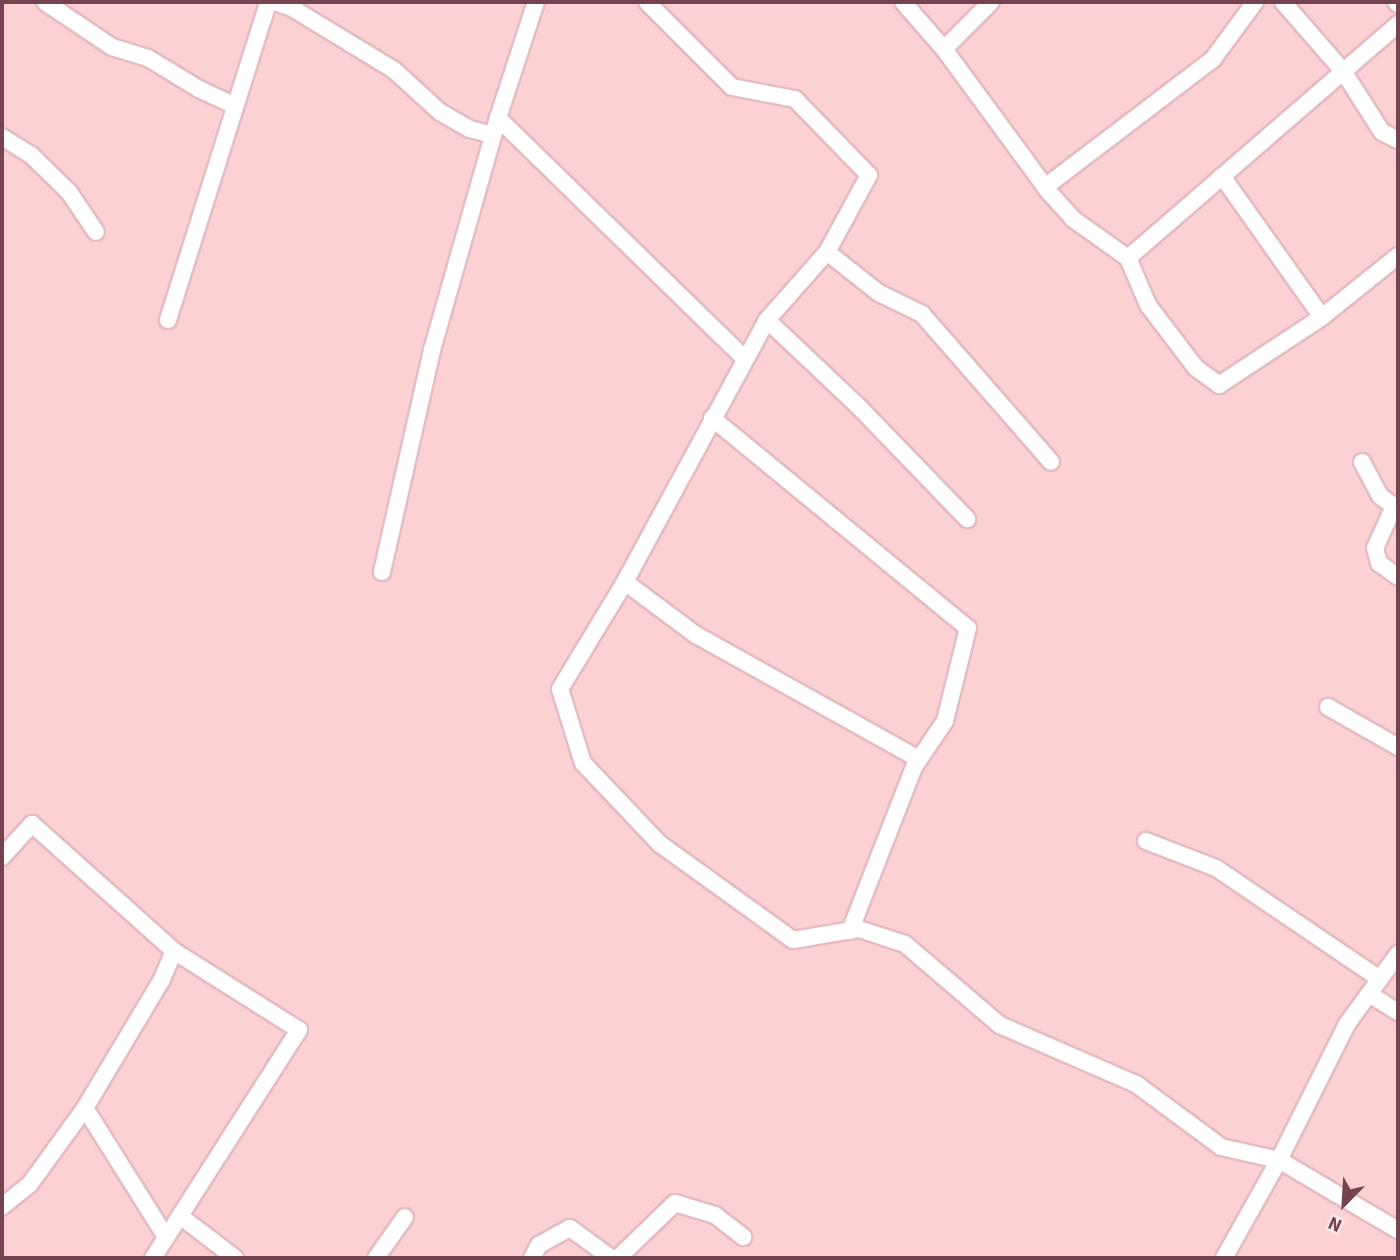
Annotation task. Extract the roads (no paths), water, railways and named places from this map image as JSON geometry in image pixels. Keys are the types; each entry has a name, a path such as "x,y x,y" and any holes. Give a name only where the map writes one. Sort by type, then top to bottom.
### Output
{"street":[{"path":"45,2 112,47 148,58 199,89 234,106"},
{"path":"168,320 268,2"},
{"path":"274,2 292,8 394,70 440,112 470,129 493,135"},
{"path":"382,572 432,350 498,118 536,2"},
{"path":"647,2 732,87 795,99 869,175 827,252 767,320 625,582 560,689 583,763 660,844 793,940 859,929 905,944 1000,1025 1136,1084 1222,1147 1279,1160 1398,1230"},
{"path":"903,2 944,49 1045,187 1073,219 1128,258 1149,305 1196,368 1219,385 1322,317 1398,256"},
{"path":"944,49 991,2"},
{"path":"1045,187 1213,59 1255,2"},
{"path":"1283,2 1343,71 1382,132 1398,140"},
{"path":"1128,258 1398,24"},
{"path":"498,118 745,359"},
{"path":"2,137 32,156 69,192 96,232"},
{"path":"1223,176 1322,317"},
{"path":"827,252 878,293 922,314 1051,462"},
{"path":"767,320 859,407 967,519"},
{"path":"712,418 968,628 945,721 919,760 850,930"},
{"path":"1362,462 1380,496 1394,506 1375,548 1379,563 1398,577"},
{"path":"625,582 696,635 755,665 919,760"},
{"path":"1328,707 1398,747"},
{"path":"2,857 32,824 174,950 299,1030 153,1258"},
{"path":"1146,841 1216,869 1380,979"},
{"path":"2,1207 30,1184 85,1108 161,981 174,950"},
{"path":"1224,1258 1279,1160 1347,1024 1398,954"},
{"path":"1369,994 1398,1012"},
{"path":"85,1108 166,1237"},
{"path":"618,1258 675,1203 715,1215 743,1237"},
{"path":"180,1216 235,1258"},
{"path":"376,1258 405,1217"},
{"path":"532,1258 539,1244 570,1228 611,1258"}]}
